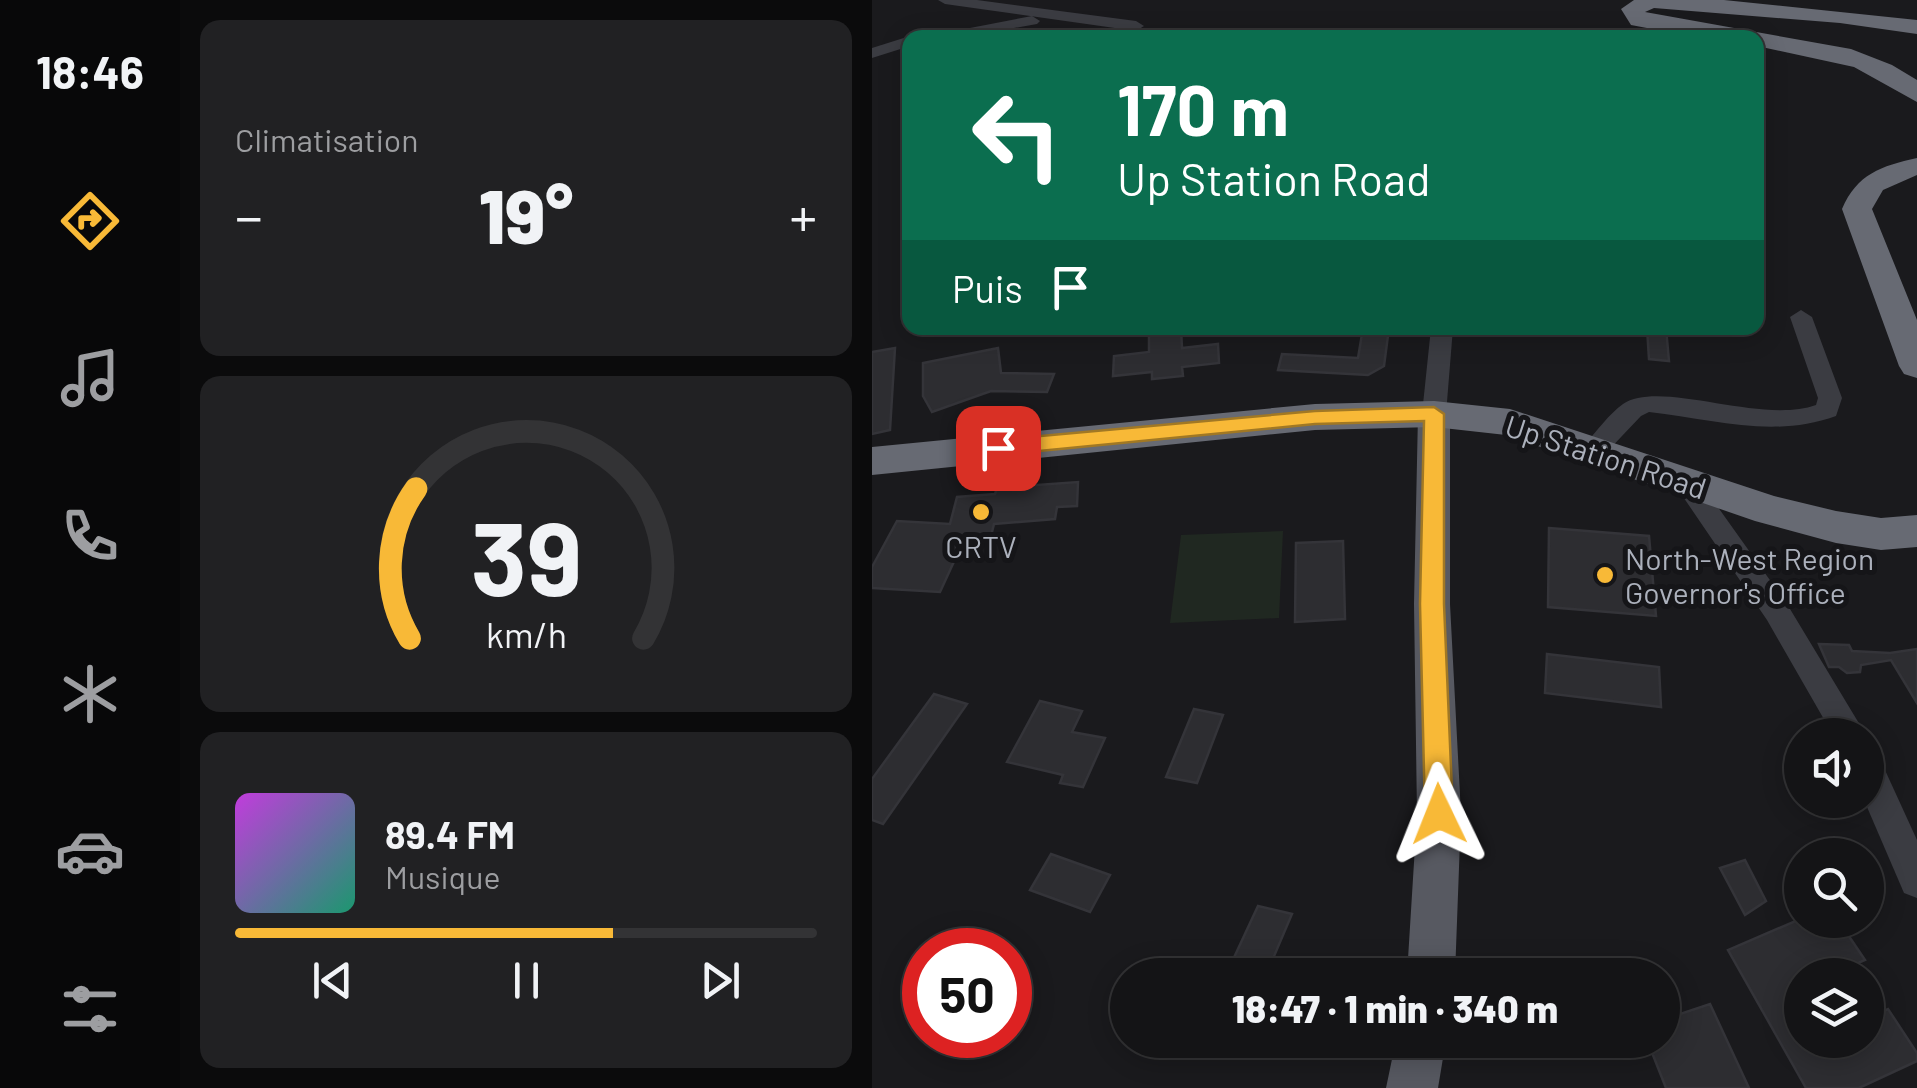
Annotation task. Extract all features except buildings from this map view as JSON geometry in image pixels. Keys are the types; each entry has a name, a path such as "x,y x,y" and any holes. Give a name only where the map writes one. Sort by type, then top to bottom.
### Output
{"highway":[{"path":"1693,30 1639,20 1632,9 1651,2 1672,3 1916,27"},
{"path":"1764,41 1860,62 1893,75 1916,94"},
{"path":"1916,166 1877,177 1864,190 1857,209 1916,366"},
{"name":"Up Station Road","path":"872,461 1315,418 1434,414 1510,422 1686,482 1836,527 1881,534 1916,531"}],"main road":[{"path":"1432,958 1439,814 1432,604 1434,414"},
{"path":"1412,1088 1417,1058"}],"street":[{"path":"946,0 1136,26 1131,30"},
{"path":"1014,30 1057,15"},
{"path":"872,53 902,43"},
{"path":"1594,450 1632,410 1647,404 1784,422 1811,418 1827,410 1830,398 1802,317"},
{"path":"1434,414 1441,335"},
{"path":"1686,482 1777,612 1840,718"},
{"path":"1884,807 1916,881"}],"shaded area":[{"path":"1283,531 1279,618 1170,623 1181,535"}],"place":[{"name":"CRTV","path":"981,512"},
{"name":"North-West Region Governor's Office","path":"1605,575"}],"route":[{"path":"998,448 1315,418 1434,414 1432,604 1439,814"}]}
